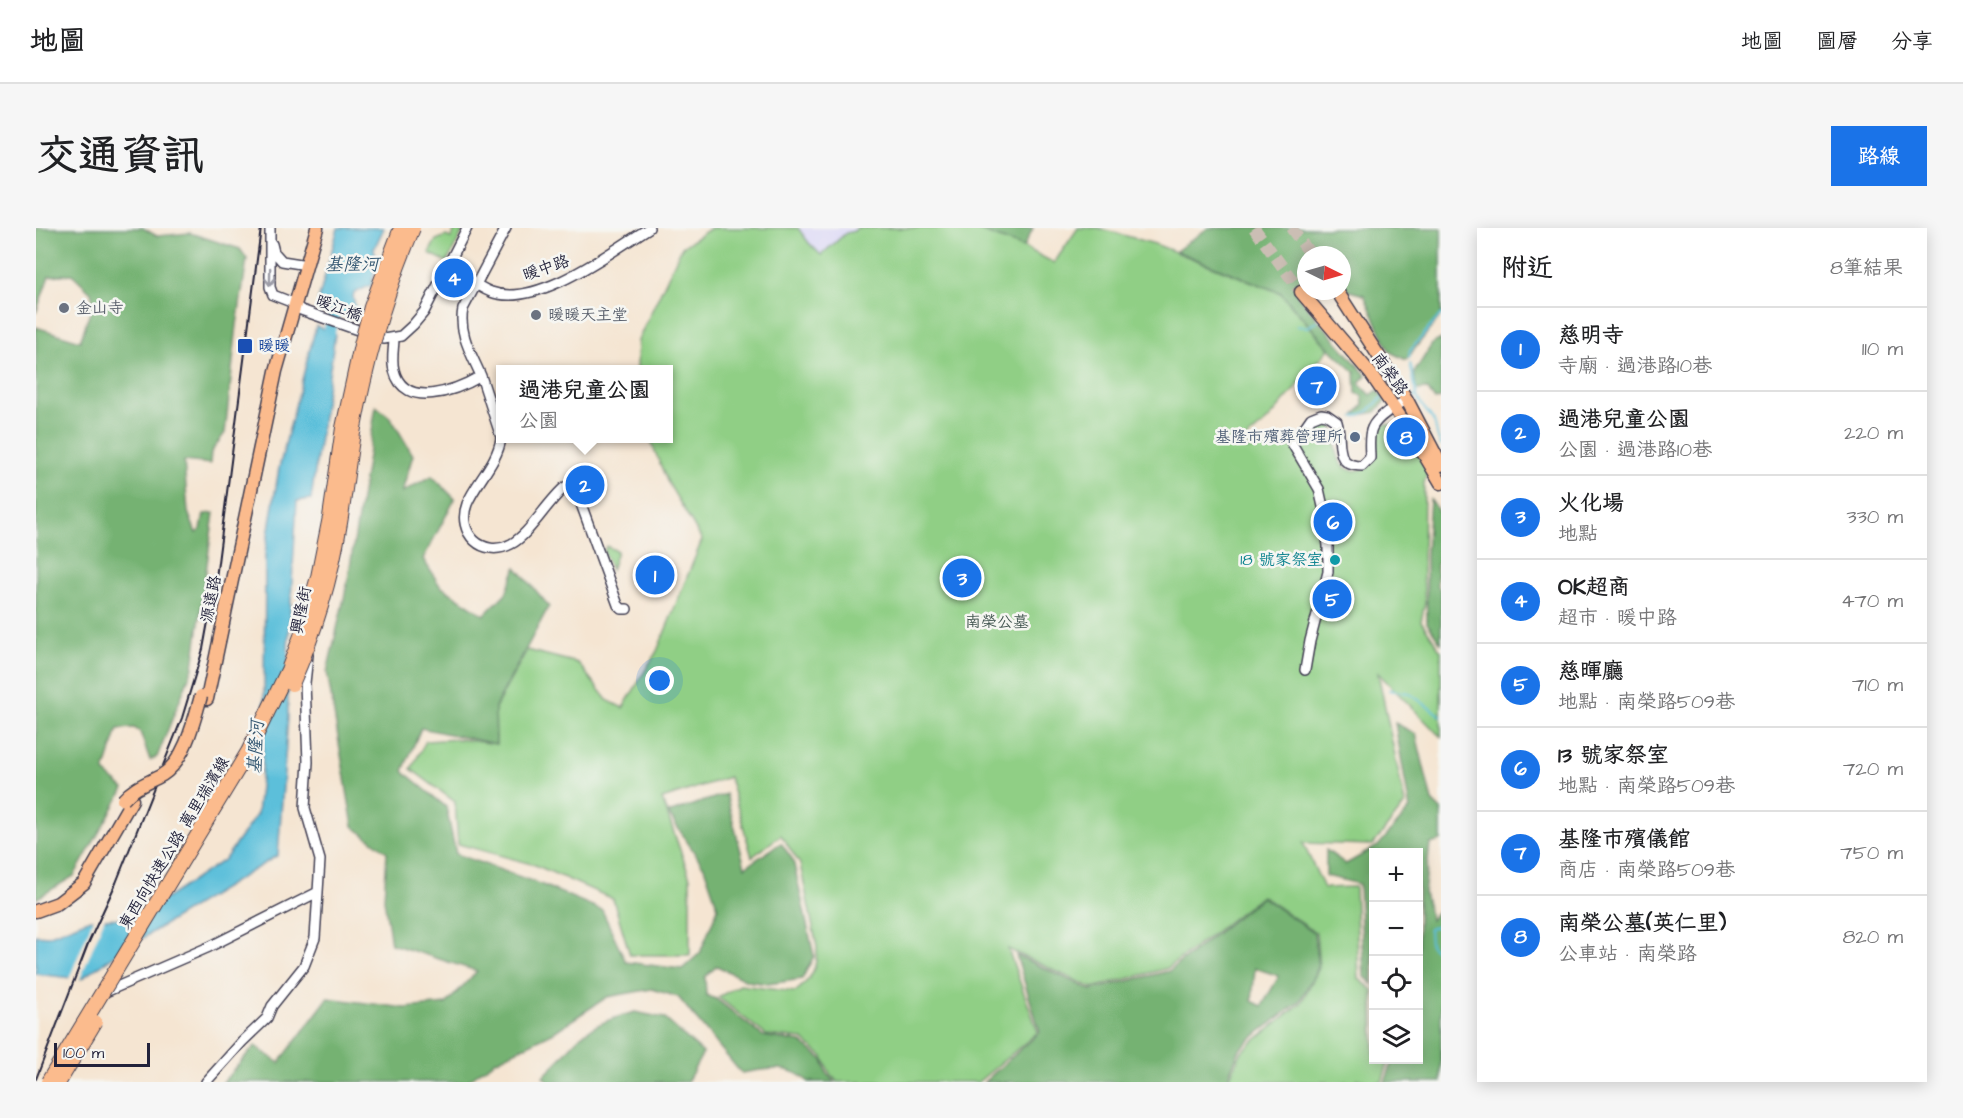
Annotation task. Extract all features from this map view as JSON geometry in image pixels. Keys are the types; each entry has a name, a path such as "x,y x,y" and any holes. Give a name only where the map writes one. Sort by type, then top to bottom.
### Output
{"highway":[{"name":"東西向快速公路 萬里瑞濱線","path":"47,1082 248,752 288,670 301,636 318,577 330,517 343,428 361,345 371,307 401,228"},
{"name":"東西向快速公路 萬里瑞濱線","path":"59,1082 256,756 303,660 322,604 333,560 353,433 372,347 381,313 412,228"}],"main road":[{"name":"源遠路","path":"36,911 58,903 71,895 84,882 130,792 176,764 204,698 270,369 296,306 311,228"},
{"name":"源遠路","path":"304,264 317,228"},
{"name":"南榮路","path":"1308,300 1395,407 1441,483"},
{"name":"南榮路","path":"1343,300 1407,400 1441,465"},
{"path":"1353,353 1370,341"},
{"name":"源遠路","path":"36,905 65,893 78,881 127,800"}],"street":[{"path":"270,228 270,239 274,252 282,261 304,264"},
{"path":"467,228 419,318 407,331 394,338 393,367 395,376 403,386 417,395 433,395 472,382 481,376"},
{"path":"496,422 462,326 463,309 506,228"},
{"name":"暖中路","path":"447,266 491,292 502,294 531,292 585,270 649,228"},
{"name":"暖江橋","path":"270,239 270,291 273,295 368,334 384,339 394,338"},
{"name":"興隆街","path":"206,1082 267,1018 272,1006 304,966 315,938 320,860 305,808 308,762 305,683 308,656 368,334"},
{"path":"1305,670 1328,572 1328,546 1319,489 1290,440 1302,431 1311,418 1321,414 1327,415 1337,422 1343,458 1348,464 1362,466 1370,458 1373,426 1407,400"},
{"path":"500,443 498,451 467,505 465,519 469,536 479,546 487,548 511,544 523,534 554,496 565,487 572,488 577,493 618,605 622,609 627,609"},
{"path":"47,1082 83,1013 97,996 209,947 318,892"}],"shaded area":[{"path":"798,228 857,228 846,233 821,256"}],"green space":[{"path":"36,228 143,228 157,236 190,233 240,249 247,259 225,433 211,452 210,464 184,461 188,512 196,533 201,529 204,514 214,513 193,667 157,757 150,760 140,732 134,728 118,729 104,772 124,789 74,876 36,899 36,327 80,341 93,304 91,292 72,274 49,276 36,313"},
{"path":"456,228 463,231 447,262 429,253 436,240 446,236 451,238"},
{"name":"南榮公墓","path":"711,228 798,228 821,255 846,233 857,228 972,228 1024,247 1054,263 1078,228 1098,228 1155,244 1281,293 1329,349 1268,420 1245,440 1248,449 1299,444 1315,421 1331,423 1340,462 1351,470 1359,470 1374,461 1377,433 1381,424 1397,425 1406,432 1429,468 1424,483 1425,603 1421,621 1441,651 1441,737 1378,673 1405,804 1373,845 1303,843 1324,888 1355,887 1359,979 1369,987 1369,1064 1388,1064 1382,1082 1357,1079 1357,1082 1230,1082 1230,1076 1242,1051 1301,1003 1319,968 1316,933 1262,896 1168,968 1092,988 1008,949 1038,1032 978,1082 838,1082 830,1074 823,1057 802,1039 766,1035 718,997 740,985 795,992 806,983 812,973 817,955 800,864 781,835 752,857 729,777 662,799 690,878 690,955 630,955 613,899 535,865 458,844 455,802 411,769 426,741 458,739 496,744 495,708 527,650 578,663 607,700 623,708 657,651 702,540 667,481 652,443 673,443 673,365 637,365 638,340 682,247"},
{"path":"972,228 1033,228 1024,247"},
{"path":"1208,228 1441,228 1441,315 1406,360 1390,352 1364,295 1351,291 1351,246 1297,246 1297,300 1301,300 1366,375 1359,383 1371,395 1378,390 1385,401 1376,412 1354,416 1363,405 1362,396 1356,393 1355,372 1329,348 1281,293 1176,251"},
{"path":"1441,339 1441,398 1435,400 1427,389 1416,390 1414,373 1432,344"},
{"path":"376,406 391,418 413,455 402,492 432,476 455,499 423,559 440,586 484,615 506,593 516,567 549,606 495,707 496,744 421,728 403,771 446,807 456,854 540,884 602,910 626,962 682,969 700,953 718,908 704,867 668,813 726,794 745,867 781,843 793,860 814,956 802,979 768,984 747,981 717,966 705,977 706,995 716,999 763,1036 801,1042 823,1060 827,1074 835,1082 809,1082 793,1072 776,1069 741,1073 678,997 652,989 607,997 554,1032 495,1061 466,1082 223,1082 255,1046 279,1063 328,998 405,1008 446,1004 477,971 391,944 384,899 387,852 353,826 327,672 347,585"},
{"path":"582,467 596,471 585,506 581,489 573,482"},
{"path":"1430,499 1441,515 1441,560 1437,564 1437,585 1441,591 1441,643 1427,623 1426,555"},
{"path":"606,546 617,551 611,570 604,552"},
{"path":"1395,723 1416,734 1432,801 1441,810 1441,841 1430,844 1424,893 1431,920 1441,906 1441,1082 1385,1082 1392,1064 1423,1064 1423,848 1374,848 1410,809"},
{"path":"1326,850 1346,864 1369,851 1369,980 1364,976 1359,884 1326,876"},
{"path":"1262,897 1314,933 1318,968 1299,1002 1240,1049 1228,1082 984,1082 1040,1032 1016,955 1091,990 1169,971","holes":["1255,968 1279,976 1262,1006 1252,1001"]},
{"path":"635,1012 664,1018 703,1053 687,1082 549,1082 543,1076 585,1033 605,1022"}],"water":[{"name":"基隆河","path":"338,228 384,228 374,249 377,262 371,285 354,293 356,309 344,314 318,301"},
{"path":"316,326 335,334 311,499 297,501 288,648 288,717 278,855 115,955 81,979 36,974 36,935 48,936 90,919 137,918 225,859 257,814 262,768 264,704 265,554 279,468"}],"pier":[{"path":"94,917 105,917 79,982 68,981"}],"waterway":[{"name":"基隆河","path":"325,345 340,296"},
{"path":"1409,358 1410,351 1441,314"},
{"path":"1297,326 1308,327 1318,320"},
{"path":"1410,363 1417,396"},
{"path":"1410,396 1417,397 1432,419 1441,445"},
{"path":"1354,417 1367,412 1383,397"},
{"path":"1300,446 1314,424 1319,421 1332,423"},
{"path":"1389,690 1409,693 1441,716"},
{"path":"1441,924 1429,929 1430,945 1441,955"}],"tunnel":[{"path":"1254,228 1297,287"},
{"path":"1291,228 1304,246"}],"railway":[{"path":"36,1079 88,944 116,883 182,718 203,649 216,578 261,228"}],"place":[{"name":"OK超商","path":"454,278"},
{"name":"金山寺","path":"64,308"},
{"name":"暖暖天主堂","path":"536,315"},
{"name":"暖暖","path":"245,346"},
{"name":"基隆市殯儀館","path":"1317,386"},
{"name":"基隆市殯葬管理所","path":"1355,437"},
{"name":"南榮公墓(英仁里)","path":"1406,437"},
{"name":"過港兒童公園","path":"585,485"},
{"name":"13 號家祭室","path":"1333,522"},
{"name":"18 號家祭室","path":"1335,560"},
{"name":"慈明寺","path":"655,575"},
{"name":"火化場","path":"962,578"},
{"name":"慈暉廳","path":"1332,599"}]}
